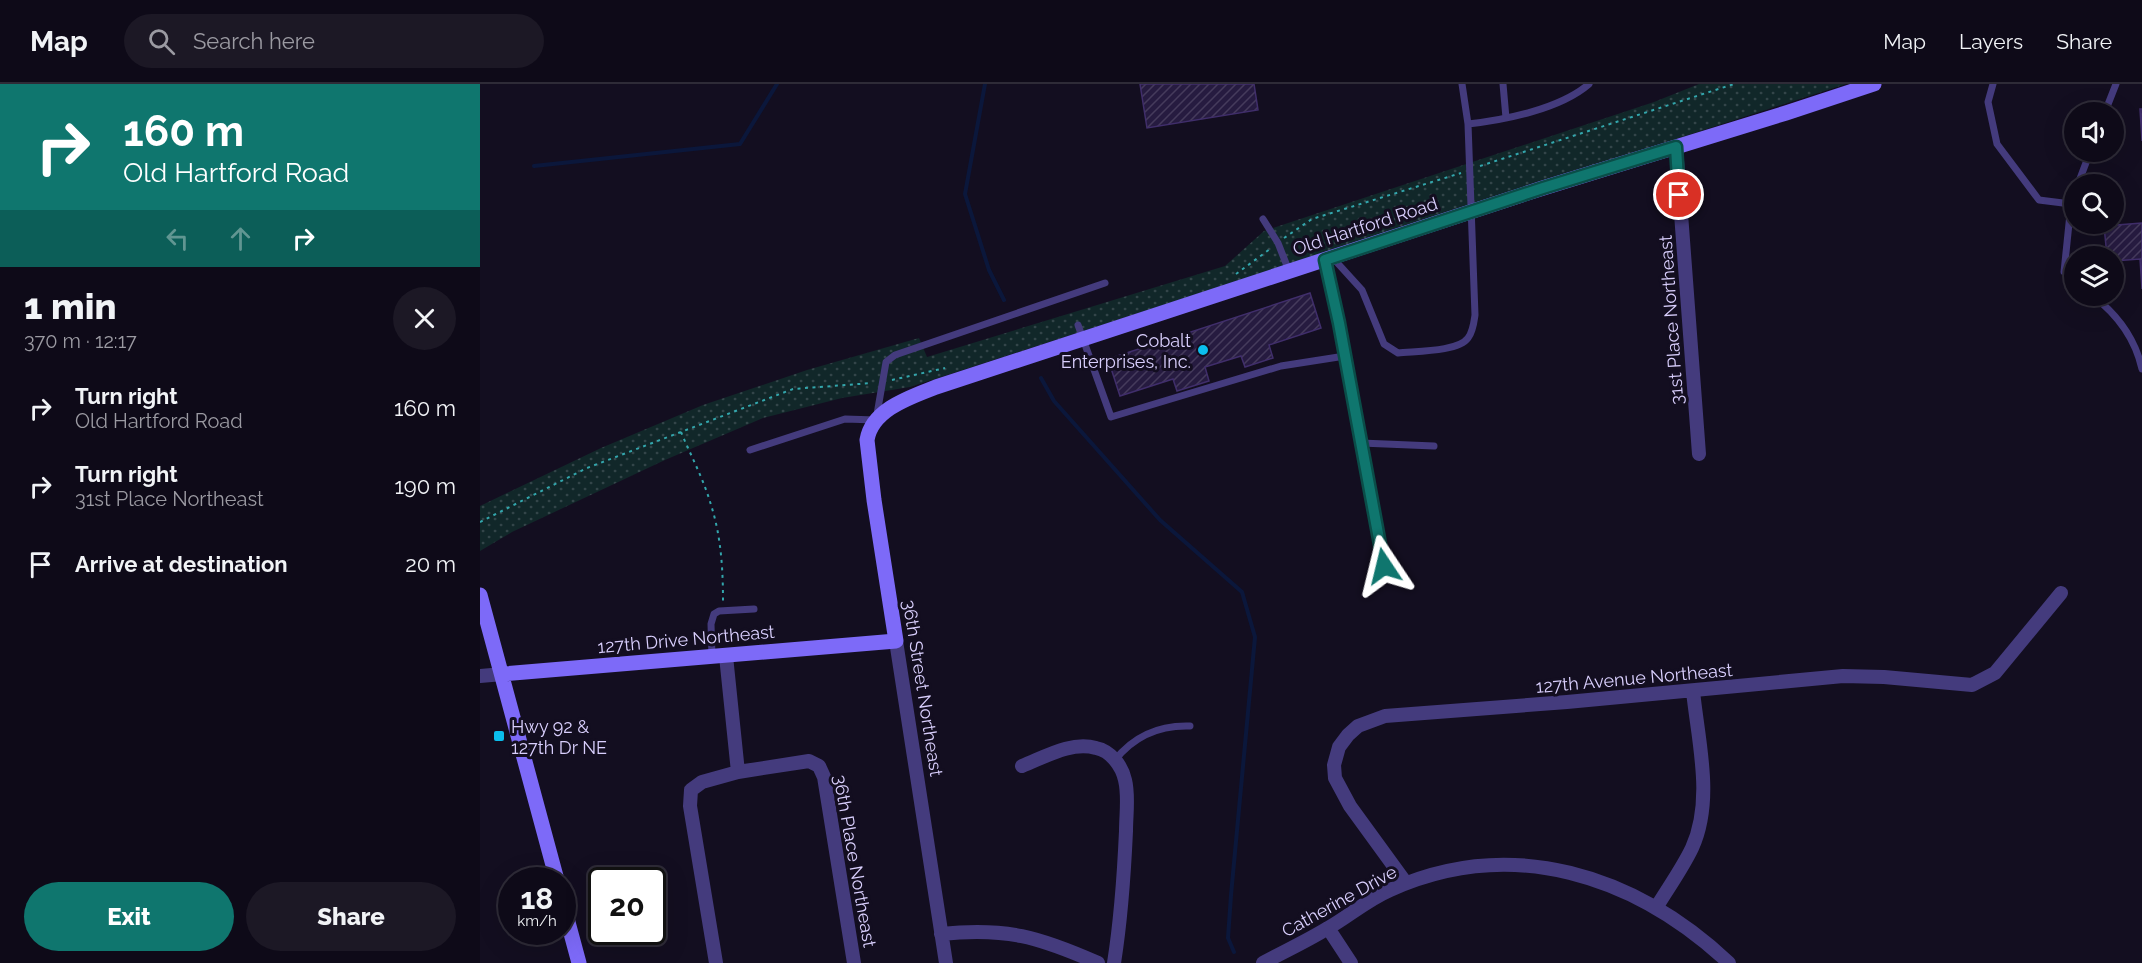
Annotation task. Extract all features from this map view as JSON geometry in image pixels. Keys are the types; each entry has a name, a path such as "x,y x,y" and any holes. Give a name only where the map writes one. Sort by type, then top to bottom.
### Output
{"street":[{"name":"Old Hartford Road","path":"876,420 905,400 1081,332 1289,271 1874,84"},
{"name":"31st Place Northeast","path":"1676,147 1699,454"},
{"name":"36th Street Northeast","path":"876,420 869,430 868,460 946,963"},
{"name":"127th Avenue Northeast","path":"1406,883 1350,806 1335,778 1334,765 1339,747 1358,726 1385,716 1862,676 1972,685 1995,673 2061,592"},
{"path":"480,595 554,867"},
{"name":"127th Drive Northeast","path":"480,676 896,641"},
{"path":"716,963 690,806 691,790 702,782 738,772 719,656"},
{"path":"1656,908 1692,848 1702,814 1704,790 1693,691"},
{"path":"1022,766 1068,748 1083,746 1098,748 1115,760 1120,767 1126,780 1127,800 1124,885 1114,963"},
{"name":"36th Place Northeast","path":"738,772 809,761 819,766 824,777 855,963"},
{"name":"Catherine Drive","path":"1263,963 1328,928 1371,899 1406,883 1428,875 1469,867 1504,864 1569,871 1604,882 1656,908 1730,963"},
{"path":"1328,928 1351,963"},
{"path":"941,934 970,931 1010,933 1060,946 1098,963"},
{"path":"574,945 579,963"}],"lane":[{"path":"1329,258 1362,290 1384,344 1398,353 1454,347 1468,339 1475,315 1468,124 1462,84"},
{"path":"1503,84 1506,118"},
{"path":"1468,124 1506,118 1543,107 1568,97 1589,84"},
{"path":"1993,84 1988,102 1997,144 2039,200 2064,203"},
{"path":"2109,102 2116,84"},
{"path":"1263,219 1278,243 1289,271"},
{"path":"1329,258 1384,566"},
{"path":"750,450 845,419 876,420 886,362 895,355 1105,283"},
{"path":"2106,306 2137,348 2142,369"},
{"path":"1081,332 1111,417 1281,366 1345,356"},
{"path":"1361,443 1434,446"},
{"path":"719,656 711,618 716,612 723,610 754,609"},
{"path":"1115,760 1128,746 1144,735 1161,728 1190,726"}],"path":[{"path":"1235,274 1312,219 1734,84"},
{"path":"480,522 587,468 793,388 883,382 950,367"},
{"path":"681,432 711,503 717,528 723,574 723,610"}],"green space":[{"path":"1699,84 1846,84 910,387 842,398 763,418 665,460 512,532 480,551 480,506 601,448 703,405 807,370 919,338 927,357 1225,266 1264,231 1654,102"}],"building":[{"path":"1140,84 1254,84 1258,110 1147,128"},
{"path":"2140,109 2142,109 2142,141"},
{"path":"2142,223 2142,289 2140,259 2124,260 2124,246 2106,246 2105,234 2124,234 2124,224"},
{"name":"Cobalt Enterprises, Inc.","path":"1310,293 1321,328 1269,345 1273,358 1245,367 1241,356 1205,367 1209,381 1177,391 1173,379 1120,396 1108,359"}],"waterway":[{"path":"534,166 740,144 777,84"},
{"path":"985,84 965,194 989,270 1004,300"},
{"path":"1041,378 1054,401 1160,520 1242,592 1255,637 1228,938 1234,952"}],"place":[{"name":"Cobalt Enterprises, Inc.","path":"1203,350"},
{"name":"Hwy 92 & 127th Dr NE","path":"499,736"}],"route":[{"path":"1384,566 1339,323 1325,260 1676,147 1679,195"}]}
